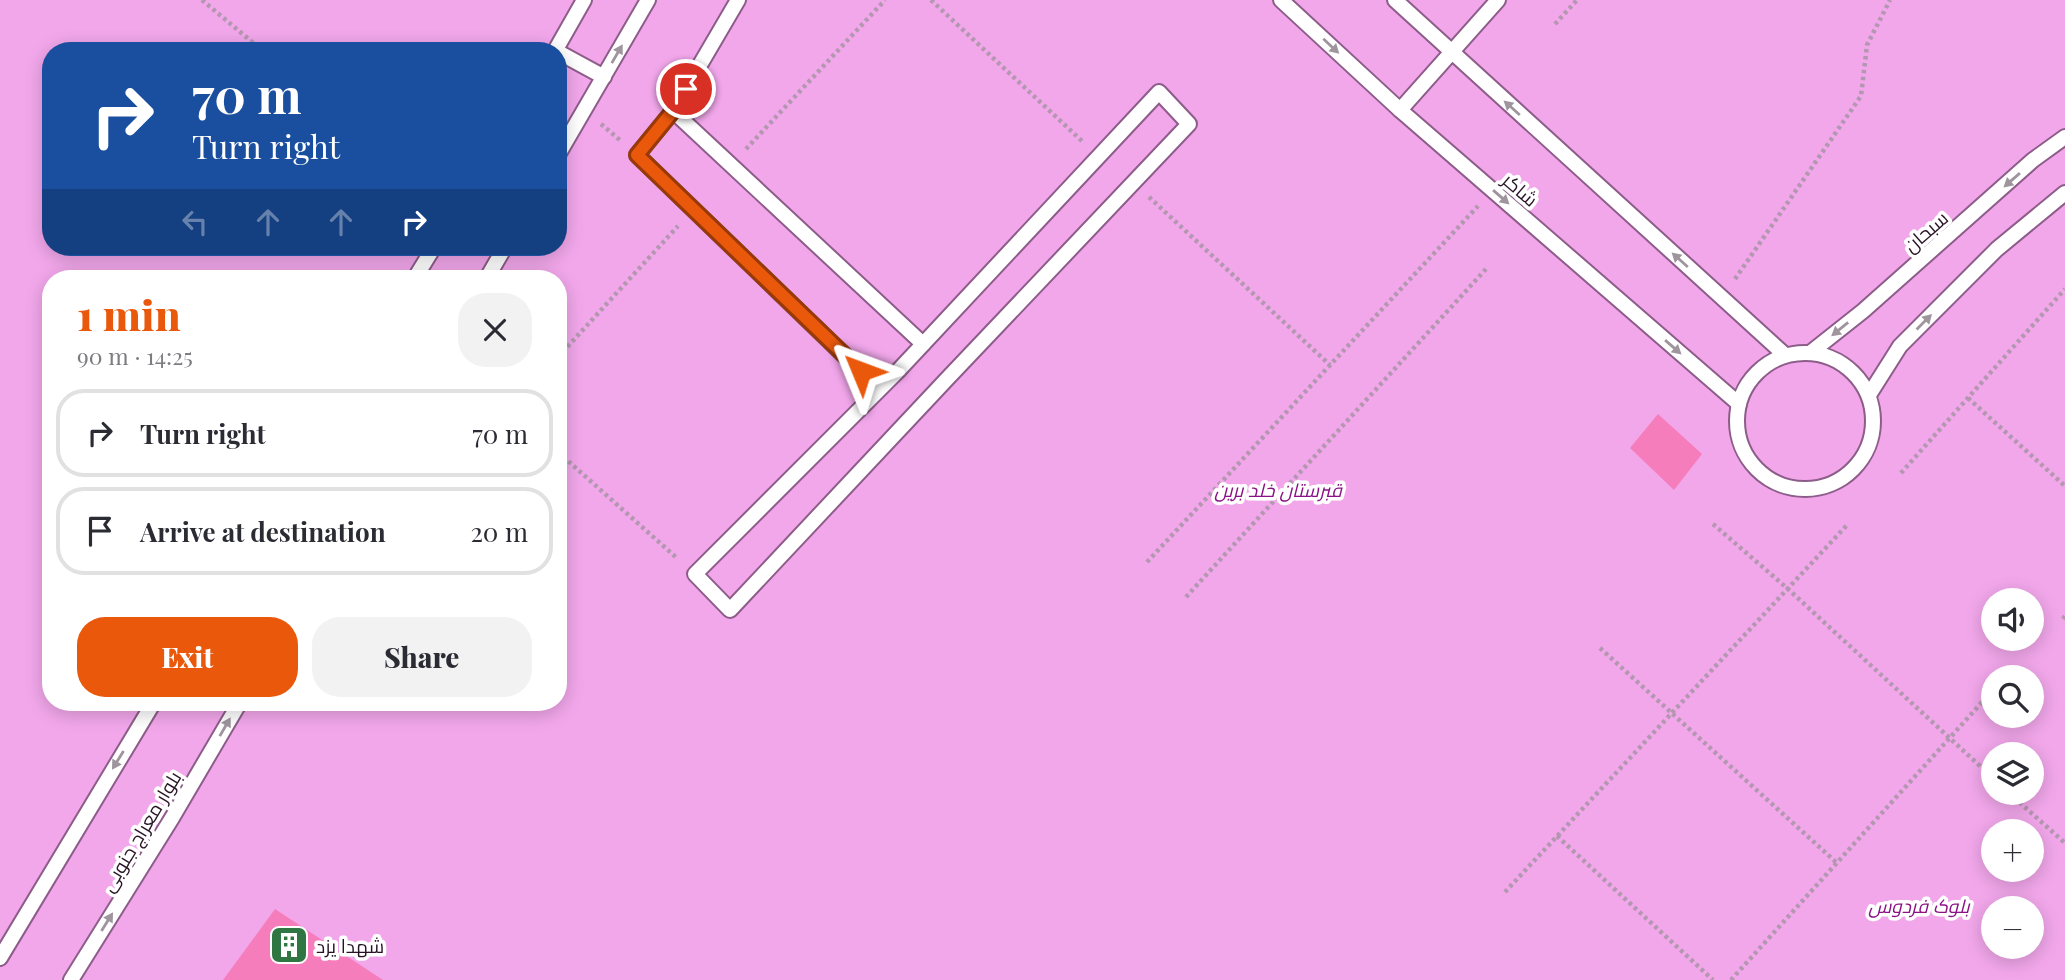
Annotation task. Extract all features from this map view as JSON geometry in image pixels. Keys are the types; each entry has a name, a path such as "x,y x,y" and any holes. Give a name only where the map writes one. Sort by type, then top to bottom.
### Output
{"lane":[{"path":"561,42 584,0"},
{"path":"567,139 648,0"},
{"path":"738,0 673,111 637,155 879,389"},
{"name":"شاکر","path":"1281,0 1400,110 1739,404"},
{"path":"1395,0 1785,355"},
{"path":"1400,110 1498,0"},
{"path":"567,57 604,77"},
{"path":"1159,92 1189,124 730,611 695,574 923,344 1099,157 1159,92"},
{"path":"673,111 923,344"},
{"name":"سبحان","path":"1810,353 1863,311 2033,160 2065,137"},
{"path":"1869,395 1900,346 1997,249 2065,193"},
{"path":"1810,353 1835,359 1855,374 1869,395 1874,420 1870,444 1856,467 1834,483 1809,489 1782,485 1759,472 1744,452 1737,428 1739,404 1756,374 1785,355 1810,353"},
{"path":"0,958 149,711"},
{"name":"بلوار معراج جنوبی","path":"71,980 235,711"}],"path":[{"path":"202,0 252,42"},
{"path":"930,0 1099,157"},
{"path":"1555,24 1577,0"},
{"path":"1722,298 1861,96 1867,45 1890,0"},
{"path":"584,110 637,155"},
{"path":"1133,183 1330,365"},
{"path":"1147,562 1493,190"},
{"path":"1186,597 1486,269"},
{"path":"1901,473 2065,289"},
{"path":"1968,398 2065,486"},
{"path":"567,460 695,574"},
{"path":"1713,524 1788,589 1981,767"},
{"path":"1505,892 1848,524"},
{"path":"1600,648 1837,863"},
{"path":"1731,980 1981,704"},
{"path":"2022,805 2065,843"},
{"path":"1557,836 1713,980"}],"green space":[{"name":"قبرستان خلد برین","path":"0,0 2065,0 2065,980 0,980"}],"building":[{"path":"1658,414 1702,454 1674,490 1630,448"},
{"name":"شهدا یزد","path":"275,909 383,980 223,980"}],"place":[{"name":"شهدا یزد","path":"289,945"}],"route":[{"path":"686,89 673,111 637,155 861,371"}],"park label":[{"name":"بلوک فردوس","path":"1919,905"}]}
